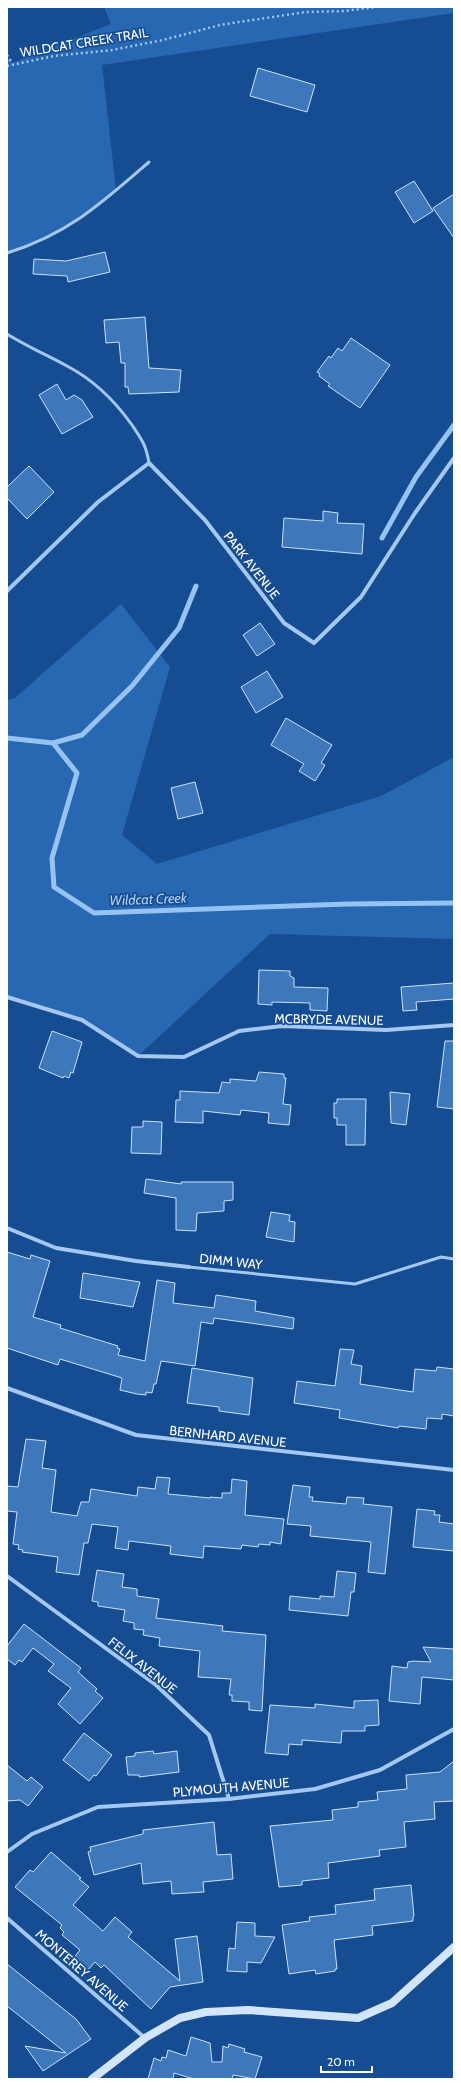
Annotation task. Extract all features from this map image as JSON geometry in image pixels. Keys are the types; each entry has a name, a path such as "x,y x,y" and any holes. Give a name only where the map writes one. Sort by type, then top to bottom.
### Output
{"main road":[{"path":"92,2079 145,2038 180,2018 206,2012 248,2010 358,2018 392,2003 454,1947"}],"street":[{"name":"PARK AVENUE","path":"149,463 205,520 284,623 314,643 361,597 415,512 454,458"},
{"path":"7,591 98,502 149,463"},
{"name":"MCBRYDE AVENUE","path":"7,997 82,1020 138,1056 184,1057 239,1032 282,1026 386,1030 454,1025"},
{"name":"DIMM WAY","path":"7,1228 56,1248 136,1261 189,1267"},
{"name":"BERNHARD AVENUE","path":"7,1388 136,1435 454,1470"},
{"name":"FELIX AVENUE","path":"7,1576 156,1685 209,1735 229,1799"},
{"name":"PLYMOUTH AVENUE","path":"7,1852 32,1834 98,1807 229,1799 315,1789 380,1770 454,1729"},
{"name":"MONTEREY AVENUE","path":"7,1918 145,2038"}],"lane":[{"path":"7,253 52,236 91,212 149,162"},
{"path":"7,334 68,366 95,385 121,410 138,434 147,448 149,463"},
{"name":"DIMM WAY","path":"189,1267 355,1284 440,1257 454,1259"}],"path":[{"name":"WILDCAT CREEK TRAIL","path":"7,66 12,63 54,56 112,50 163,40 220,25 306,12 344,11 377,7"},
{"path":"7,55 12,63"}],"shaded area":[{"path":"104,7 454,7 454,13 102,65 116,190 91,212 52,236 7,253 7,56 12,63 111,24"},
{"path":"121,604 170,667 122,835 157,864 381,796 454,757 454,939 270,934 138,1056 82,1020 7,997 7,700 15,698"}],"building":[{"path":"258,68 315,85 307,112 250,96"},
{"path":"414,181 433,211 414,223 395,192"},
{"path":"454,194 454,238 433,208"},
{"path":"105,252 110,272 68,282 67,276 33,274 34,259 66,261"},
{"path":"145,317 149,368 181,370 179,392 129,394 128,387 125,387 125,363 121,363 119,342 106,343 104,320"},
{"path":"351,338 390,365 360,408 328,386 330,384 319,376 320,374 317,372 329,356 331,358 338,348 342,351"},
{"path":"57,384 66,400 74,395 82,400 93,417 62,434 39,395"},
{"path":"29,466 54,492 27,519 7,498 7,487"},
{"path":"323,511 338,513 337,523 364,524 362,554 282,547 284,518 323,521"},
{"path":"260,623 275,644 257,656 243,635"},
{"path":"267,671 283,697 256,713 241,687"},
{"path":"286,718 332,745 321,763 325,765 315,781 299,771 304,764 271,745"},
{"path":"195,782 203,813 178,819 171,788"},
{"path":"259,970 290,971 290,976 294,978 294,987 328,988 327,1011 310,1010 310,1003 272,1002 272,1005 258,1004"},
{"path":"454,983 454,999 416,1002 417,1010 403,1011 401,987"},
{"path":"52,1031 82,1042 73,1073 71,1072 69,1078 64,1076 63,1078 39,1068"},
{"path":"445,1041 454,1041 454,1109 437,1107"},
{"path":"259,1072 284,1074 284,1078 286,1078 283,1104 291,1105 289,1125 268,1123 269,1113 241,1110 240,1115 203,1111 203,1123 175,1122 176,1100 180,1100 180,1091 219,1093 222,1082 230,1083 230,1079 256,1081"},
{"path":"390,1092 410,1094 406,1125 391,1123"},
{"path":"337,1099 366,1099 365,1145 346,1145 346,1125 337,1125 337,1118 334,1118 334,1103 337,1103"},
{"path":"143,1121 162,1122 161,1154 131,1153 132,1127 143,1127"},
{"path":"146,1179 181,1184 181,1182 233,1182 233,1200 224,1201 224,1211 197,1213 196,1231 176,1230 176,1198 144,1193"},
{"path":"271,1212 290,1215 289,1221 295,1222 294,1242 266,1237"},
{"path":"7,1252 30,1259 31,1255 50,1261 33,1317 61,1325 60,1328 118,1346 117,1348 120,1349 118,1355 145,1361 157,1280 175,1283 173,1303 214,1308 216,1295 256,1301 255,1311 294,1318 293,1329 214,1318 213,1324 201,1322 195,1366 161,1361 156,1384 154,1384 152,1393 146,1392 146,1395 120,1390 122,1378 60,1359 58,1365 7,1348"},
{"path":"83,1273 140,1282 133,1307 80,1298"},
{"path":"340,1349 354,1350 351,1364 362,1366 360,1384 413,1392 415,1369 436,1371 437,1367 454,1369 454,1416 442,1414 442,1419 427,1418 426,1429 399,1426 398,1428 339,1418 340,1410 294,1403 297,1381 335,1386"},
{"path":"192,1368 253,1378 249,1415 219,1411 219,1407 187,1403"},
{"path":"26,1439 46,1441 42,1468 56,1470 51,1512 77,1516 81,1502 89,1502 91,1489 137,1496 138,1487 155,1489 157,1477 170,1478 168,1494 210,1498 222,1498 222,1493 231,1493 232,1479 247,1481 245,1515 284,1519 281,1544 270,1542 270,1545 259,1544 258,1547 242,1545 241,1549 204,1546 203,1558 170,1554 171,1546 129,1541 128,1550 115,1548 118,1527 92,1524 88,1543 84,1543 79,1575 56,1572 58,1557 22,1552 23,1550 18,1549 19,1545 13,1544 17,1512 7,1511 7,1486 18,1487"},
{"path":"293,1485 310,1487 309,1497 313,1497 312,1501 346,1504 347,1497 364,1498 363,1504 392,1507 385,1574 368,1572 371,1542 310,1536 311,1526 287,1524"},
{"path":"417,1509 435,1511 434,1515 440,1515 439,1522 454,1524 454,1551 413,1547"},
{"path":"97,1570 124,1574 122,1587 137,1589 137,1596 159,1599 156,1618 223,1626 222,1631 266,1635 262,1711 249,1710 249,1702 232,1701 232,1695 229,1695 231,1679 198,1677 200,1651 159,1646 160,1638 143,1635 144,1630 134,1629 134,1623 123,1621 125,1610 98,1606 98,1602 92,1601"},
{"path":"337,1571 356,1573 354,1592 351,1592 348,1616 289,1610 290,1596 320,1599 320,1596 334,1597"},
{"path":"24,1624 81,1668 78,1672 97,1689 95,1691 103,1698 80,1724 58,1704 71,1688 48,1671 54,1664 33,1648 22,1662 19,1660 15,1665 7,1659 7,1646"},
{"path":"423,1647 454,1649 454,1680 422,1677 420,1704 389,1701 392,1666 407,1668 408,1662 431,1662"},
{"path":"378,1700 379,1725 365,1726 365,1731 342,1731 341,1743 302,1740 302,1745 289,1744 288,1755 265,1753 270,1705 315,1708 315,1704 354,1708 354,1701"},
{"path":"84,1733 112,1755 96,1776 94,1775 89,1781 63,1760"},
{"path":"153,1751 154,1754 177,1751 179,1772 139,1777 139,1775 128,1775 126,1757 135,1756 135,1753"},
{"path":"454,1761 454,1801 434,1802 435,1819 404,1822 406,1847 379,1850 380,1856 328,1863 329,1878 302,1881 302,1885 279,1887 270,1826 333,1820 332,1810 358,1807 358,1802 378,1800 377,1792 407,1789 406,1775 440,1772"},
{"path":"7,1765 27,1781 31,1777 43,1787 28,1806 20,1800 7,1801"},
{"path":"214,1822 217,1855 231,1854 233,1879 203,1882 204,1892 172,1894 171,1881 143,1884 141,1863 94,1875 88,1852 91,1851 90,1847 143,1834 143,1830"},
{"path":"51,1852 81,1878 79,1879 89,1887 73,1905 103,1931 115,1917 132,1932 128,1937 180,1981 175,1939 197,1936 203,1982 170,1987 151,2009 104,1965 101,1968 95,1962 87,1971 73,1959 80,1950 62,1935 64,1932 60,1928 62,1925 15,1887 30,1870 33,1872"},
{"path":"411,1885 414,1916 413,1921 372,1926 373,1935 334,1940 337,1969 335,1969 335,1971 316,1974 315,1970 289,1974 282,1925 310,1921 309,1917 336,1914 335,1905 375,1900 374,1889"},
{"path":"237,1922 255,1923 255,1936 275,1937 261,1963 247,1962 247,1972 227,1971 229,1948 235,1949"},
{"path":"7,1964 76,2019 91,2039 43,2071 25,2046 66,2053 7,2006"},
{"path":"191,2037 210,2043 212,2062 222,2062 223,2046 228,2048 229,2044 245,2049 244,2052 262,2057 255,2079 233,2075 232,2079 194,2079 174,2073 173,2079 148,2079 154,2058 161,2061 162,2057 166,2058 168,2050 186,2056"}],"waterway":[{"path":"382,538 416,477 454,425"},
{"path":"53,743 82,735 132,686 179,628 196,586"},
{"name":"Wildcat Creek","path":"7,738 53,743 77,773 52,858 54,887 94,913 348,904 454,903"}]}
